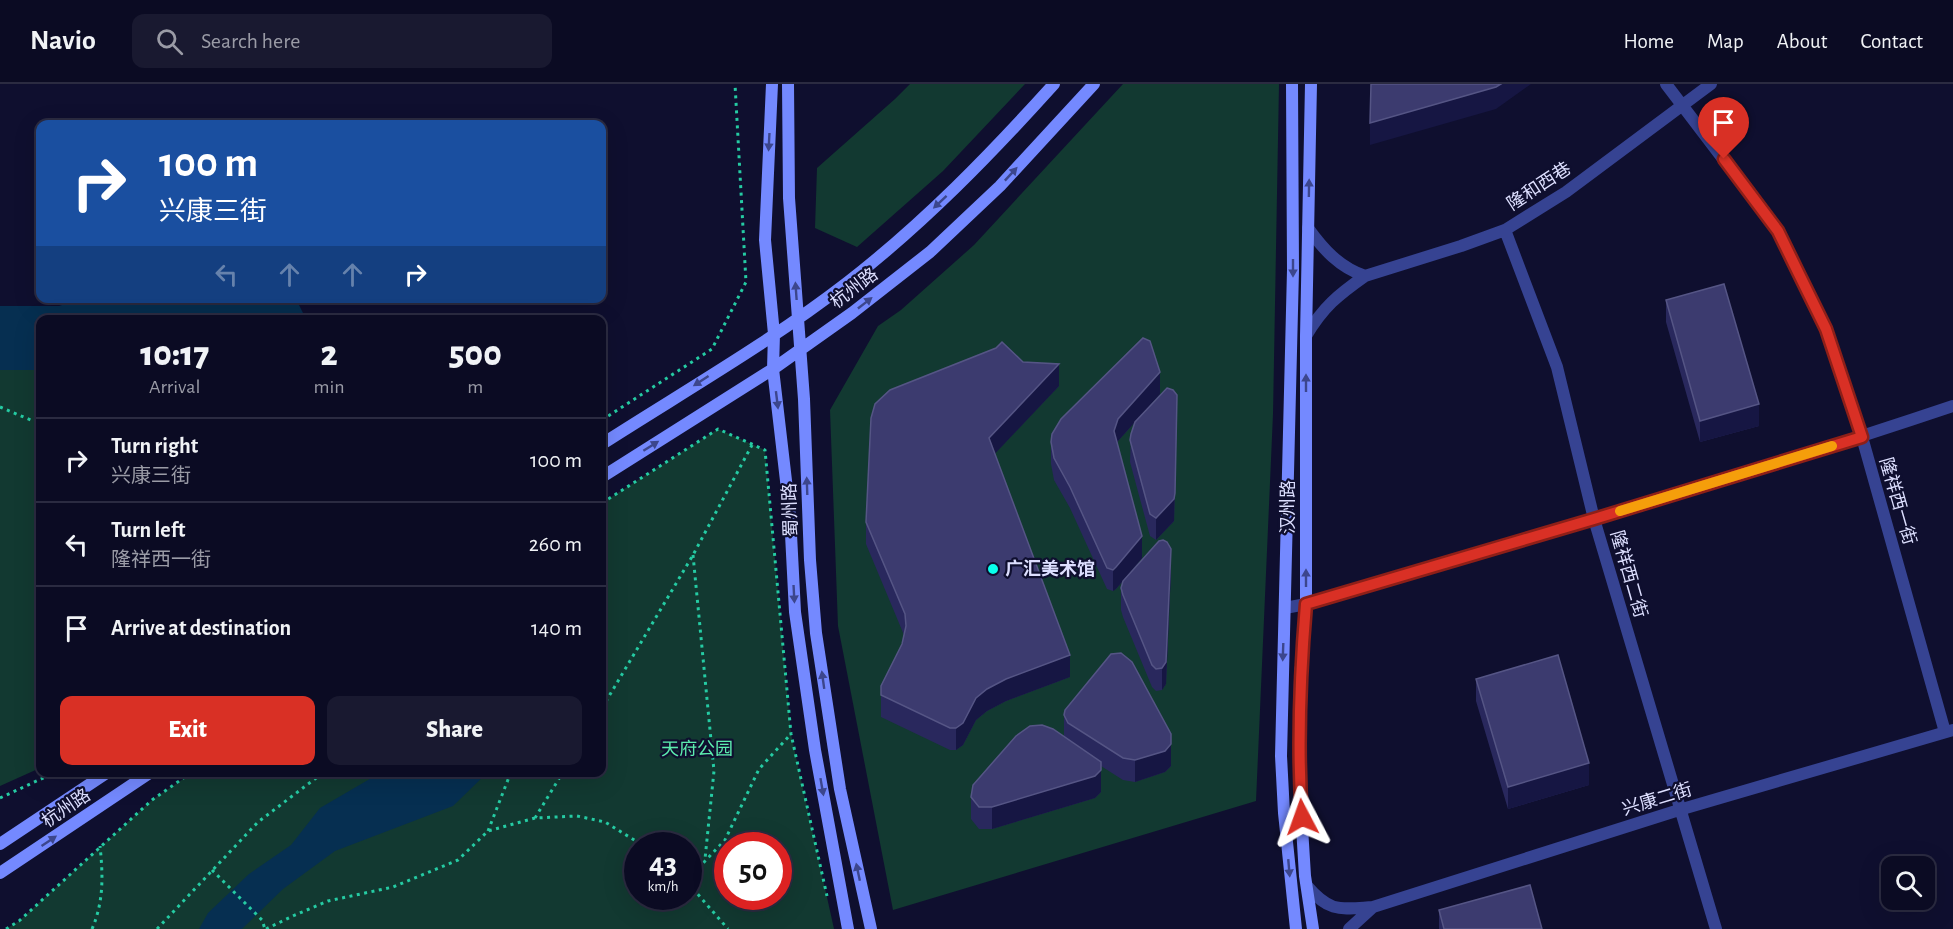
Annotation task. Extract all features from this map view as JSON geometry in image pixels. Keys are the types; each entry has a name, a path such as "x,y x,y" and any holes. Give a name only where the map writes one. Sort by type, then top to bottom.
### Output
{"main road":[{"name":"蜀州路","path":"772,84 765,240 774,334 773,369 790,515 795,612 815,750 848,929"},
{"name":"蜀州路","path":"788,84 789,198 816,633 840,789 871,929"},
{"name":"杭州路","path":"606,441 797,319 848,282 913,228 984,161 1054,84"},
{"name":"杭州路","path":"606,474 773,369 852,313 930,252 1000,186 1094,84"},
{"name":"汉州路","path":"1292,84 1293,270 1281,756 1284,813 1296,929"},
{"name":"汉州路","path":"1311,84 1306,336 1306,604 1300,678 1299,778 1307,886 1313,929"},
{"name":"杭州路","path":"0,844 101,777"},
{"name":"杭州路","path":"0,873 144,777"},
{"path":"0,838 23,829"},
{"path":"0,878 12,865"}],"street":[{"name":"隆祥西一街","path":"1666,84 1778,231 1826,329 1862,437 1949,731"},
{"name":"隆和西巷","path":"1306,336 1318,315 1332,300 1365,276 1505,230 1566,192 1711,84"},
{"path":"1308,228 1330,255 1350,271 1365,276"},
{"name":"隆祥西二街","path":"1505,230 1557,367 1594,519 1716,929"},
{"path":"1285,608 1306,604 1594,519 1862,437 1953,406"},
{"name":"兴康二街","path":"1373,907 1679,810 1949,731"},
{"path":"1307,886 1319,900 1330,907 1373,907"},
{"path":"1349,929 1373,907"}],"path":[{"path":"606,417 712,350 746,282 735,84"},
{"path":"0,407 36,422"},
{"path":"606,500 718,429 765,450 791,734 829,906"},
{"path":"606,701 693,555 752,445"},
{"path":"693,555 714,771 705,860"},
{"path":"702,864 725,840 759,769 791,734"},
{"path":"0,798 45,777"},
{"path":"6,929 18,921 152,800 185,777"},
{"path":"157,929 258,822 317,777"},
{"path":"212,870 262,920 265,929 328,902 393,887 458,860 488,831 508,777"},
{"path":"536,818 560,777"},
{"path":"488,831 536,818 577,816 605,822 624,834"},
{"path":"92,929 97,919 104,882 100,845"},
{"path":"702,898 728,929"}],"green space":[{"path":"910,84 1025,84 943,171 857,247 815,228 817,168"},
{"path":"1123,84 1279,84 1273,414 1256,801 893,910 838,626 830,410 878,326 901,310 974,245"},
{"path":"0,370 36,370 36,770 0,786"},
{"name":"天府公园","path":"718,429 765,450 791,734 834,929 6,929 19,921 152,800 186,777 606,777 606,500"}],"water":[{"path":"68,303 298,303 304,315 36,315 36,370 0,370 0,306 59,306"},
{"path":"373,777 483,777 453,806 335,851 283,889 242,929 199,929 208,913 249,874 291,845 320,808"}],"building":[{"path":"1371,84 1501,84 1370,123"},
{"path":"1724,284 1759,404 1700,421 1666,300"},
{"path":"1143,338 1150,341 1160,372 1118,419 1114,431 1142,536 1113,570 1107,568 1070,487 1054,458 1052,434 1061,419"},
{"path":"1002,342 1023,362 1059,364 989,438 1070,655 1006,679 987,689 976,698 963,723 956,728 950,728 881,695 881,686 902,644 906,626 905,614 866,522 871,418 875,404 890,390 996,348"},
{"path":"1167,388 1173,390 1177,395 1175,493 1174,499 1156,518 1150,514 1130,440 1135,422"},
{"path":"1163,540 1171,549 1166,662 1162,668 1156,669 1152,665 1121,588 1123,581 1159,541"},
{"path":"1121,653 1132,662 1171,734 1171,744 1165,751 1135,760 1123,758 1068,723 1064,715 1065,710 1111,654"},
{"path":"1558,655 1589,763 1508,787 1476,679"},
{"path":"1042,725 1053,729 1101,762 1101,770 1095,776 992,807 979,807 971,797 973,785 1016,736 1030,726"},
{"path":"1530,885 1542,929 1444,929 1439,910"}],"slow traffic":[{"path":"1620,511 1832,446"}],"place":[{"name":"广汇美术馆","path":"993,569"}],"route":[{"path":"1302,817 1299,778 1300,678 1306,604 1862,437 1826,329 1778,231 1724,159"}]}
